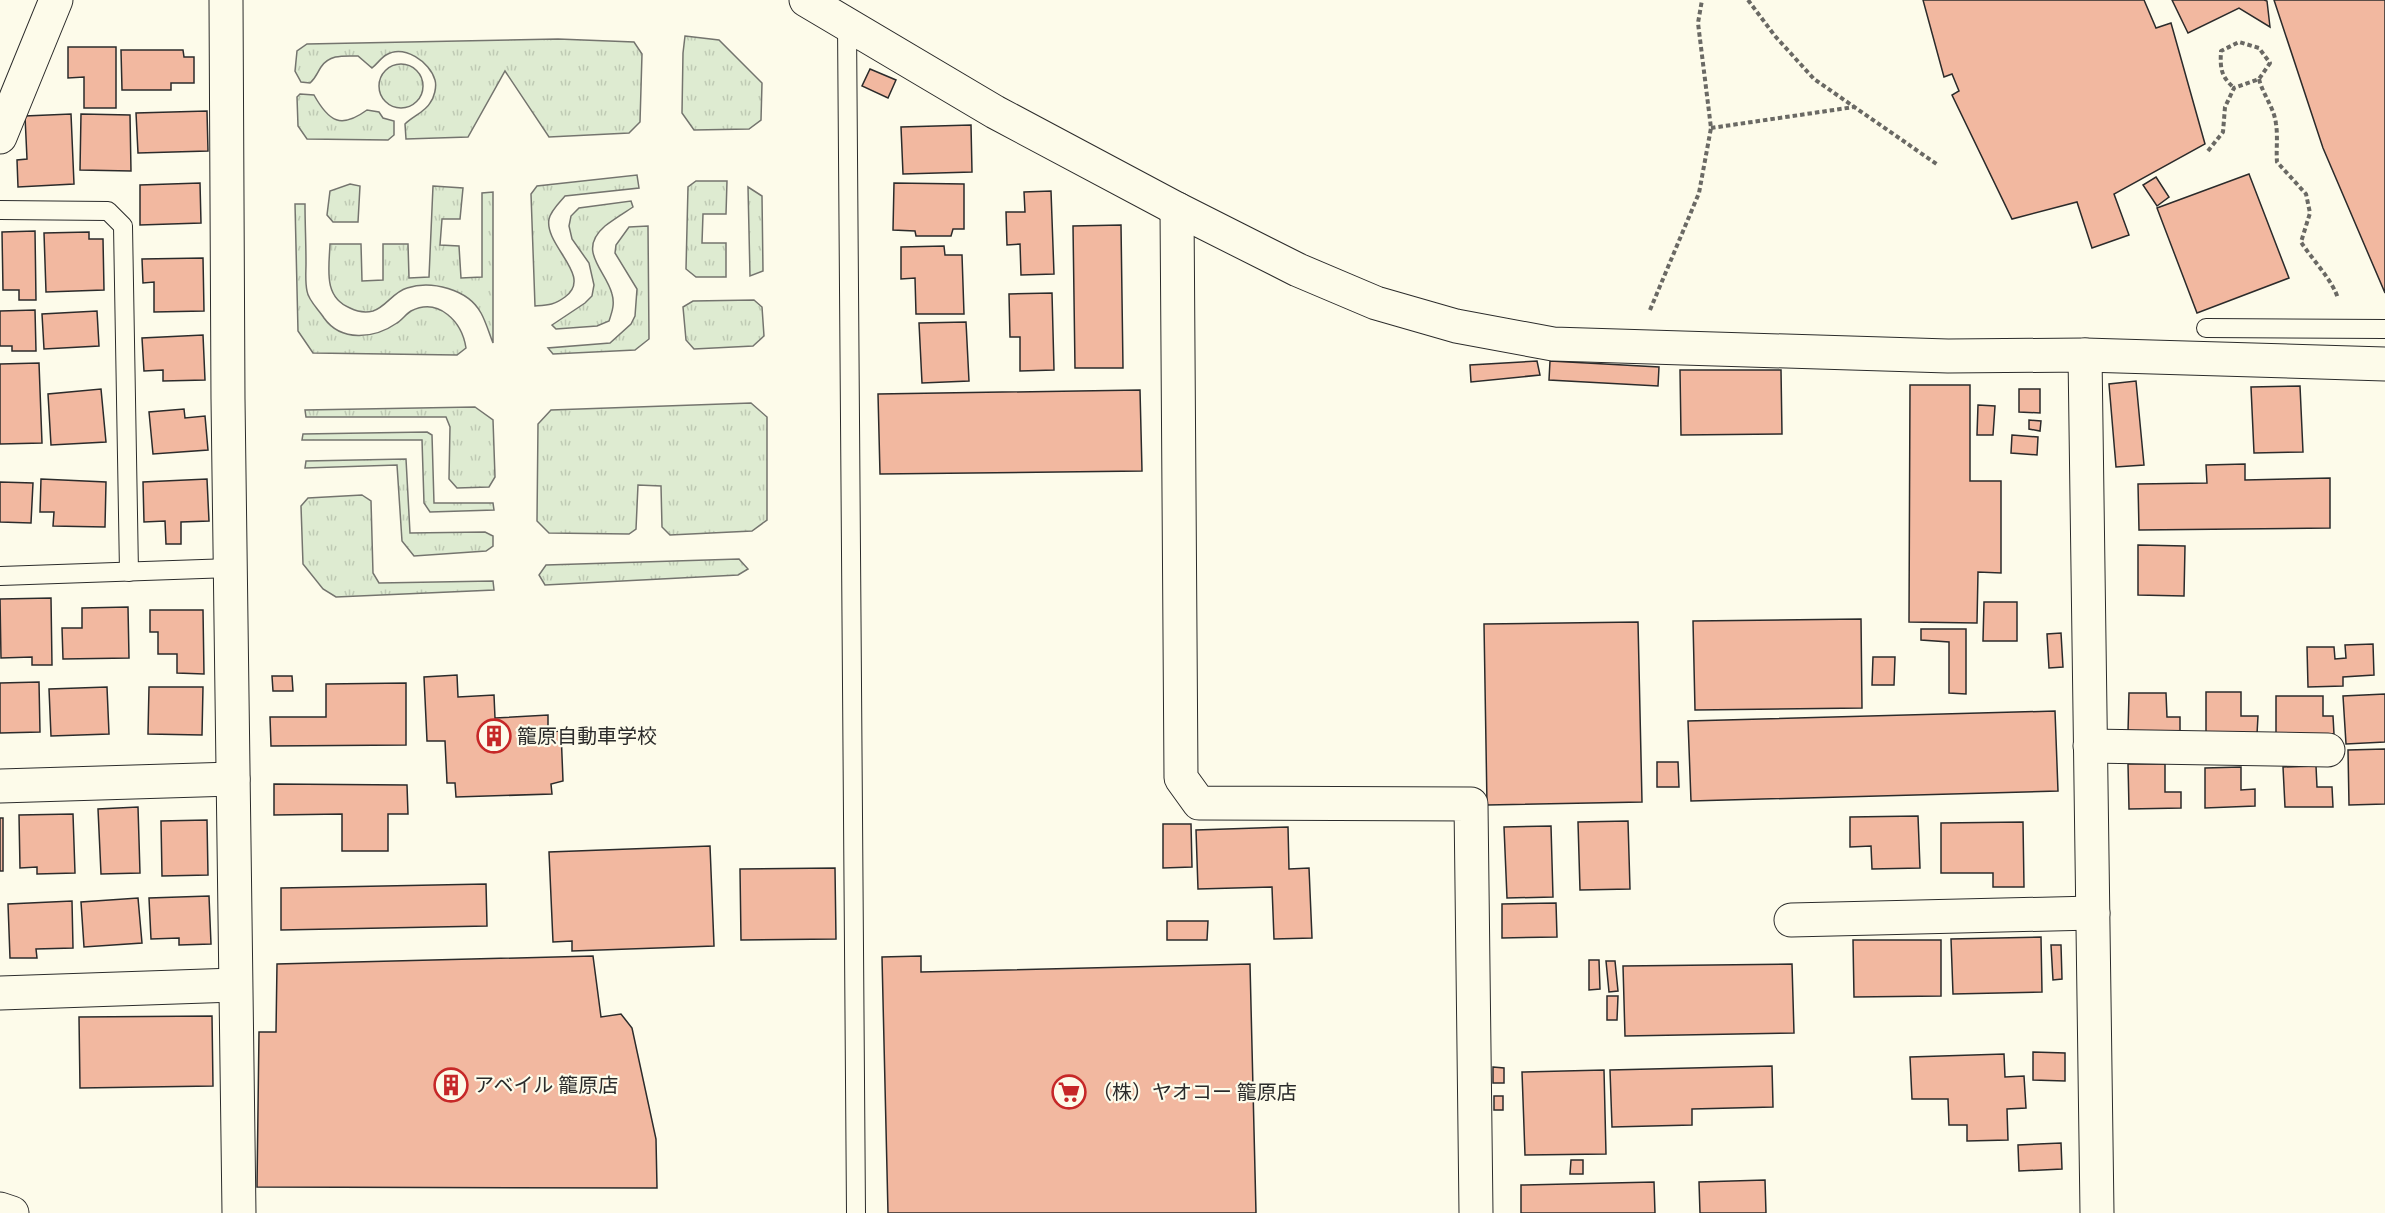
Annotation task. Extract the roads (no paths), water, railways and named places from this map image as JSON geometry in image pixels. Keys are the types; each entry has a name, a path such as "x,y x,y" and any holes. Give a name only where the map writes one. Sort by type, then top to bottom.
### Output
{"street":[{"path":"0,137 56,0"},
{"path":"226,0 239,1213"},
{"path":"806,0 995,112 1177,209 1298,270 1376,303 1456,326 1553,344 1948,356 2085,355 2385,364"},
{"path":"1177,209 1181,778 1199,803 1471,804 1476,1213"},
{"path":"2085,355 2097,1213"},
{"path":"2090,746 2328,750"},
{"path":"0,786 233,779"},
{"path":"1791,920 2093,913"},
{"path":"0,993 235,984"},
{"path":"0,1209 12,1213"}],"lane":[{"path":"847,24 856,1213"},
{"path":"0,210 108,211 123,226 129,572"},
{"path":"2206,328 2385,329"},
{"path":"0,576 231,568"}],"place":[{"name":"籠原自動車学校","path":"494,736"},
{"name":"アベイル 籠原店","path":"451,1085"},
{"name":"（株）ヤオコー 籠原店","path":"1069,1092"}]}
